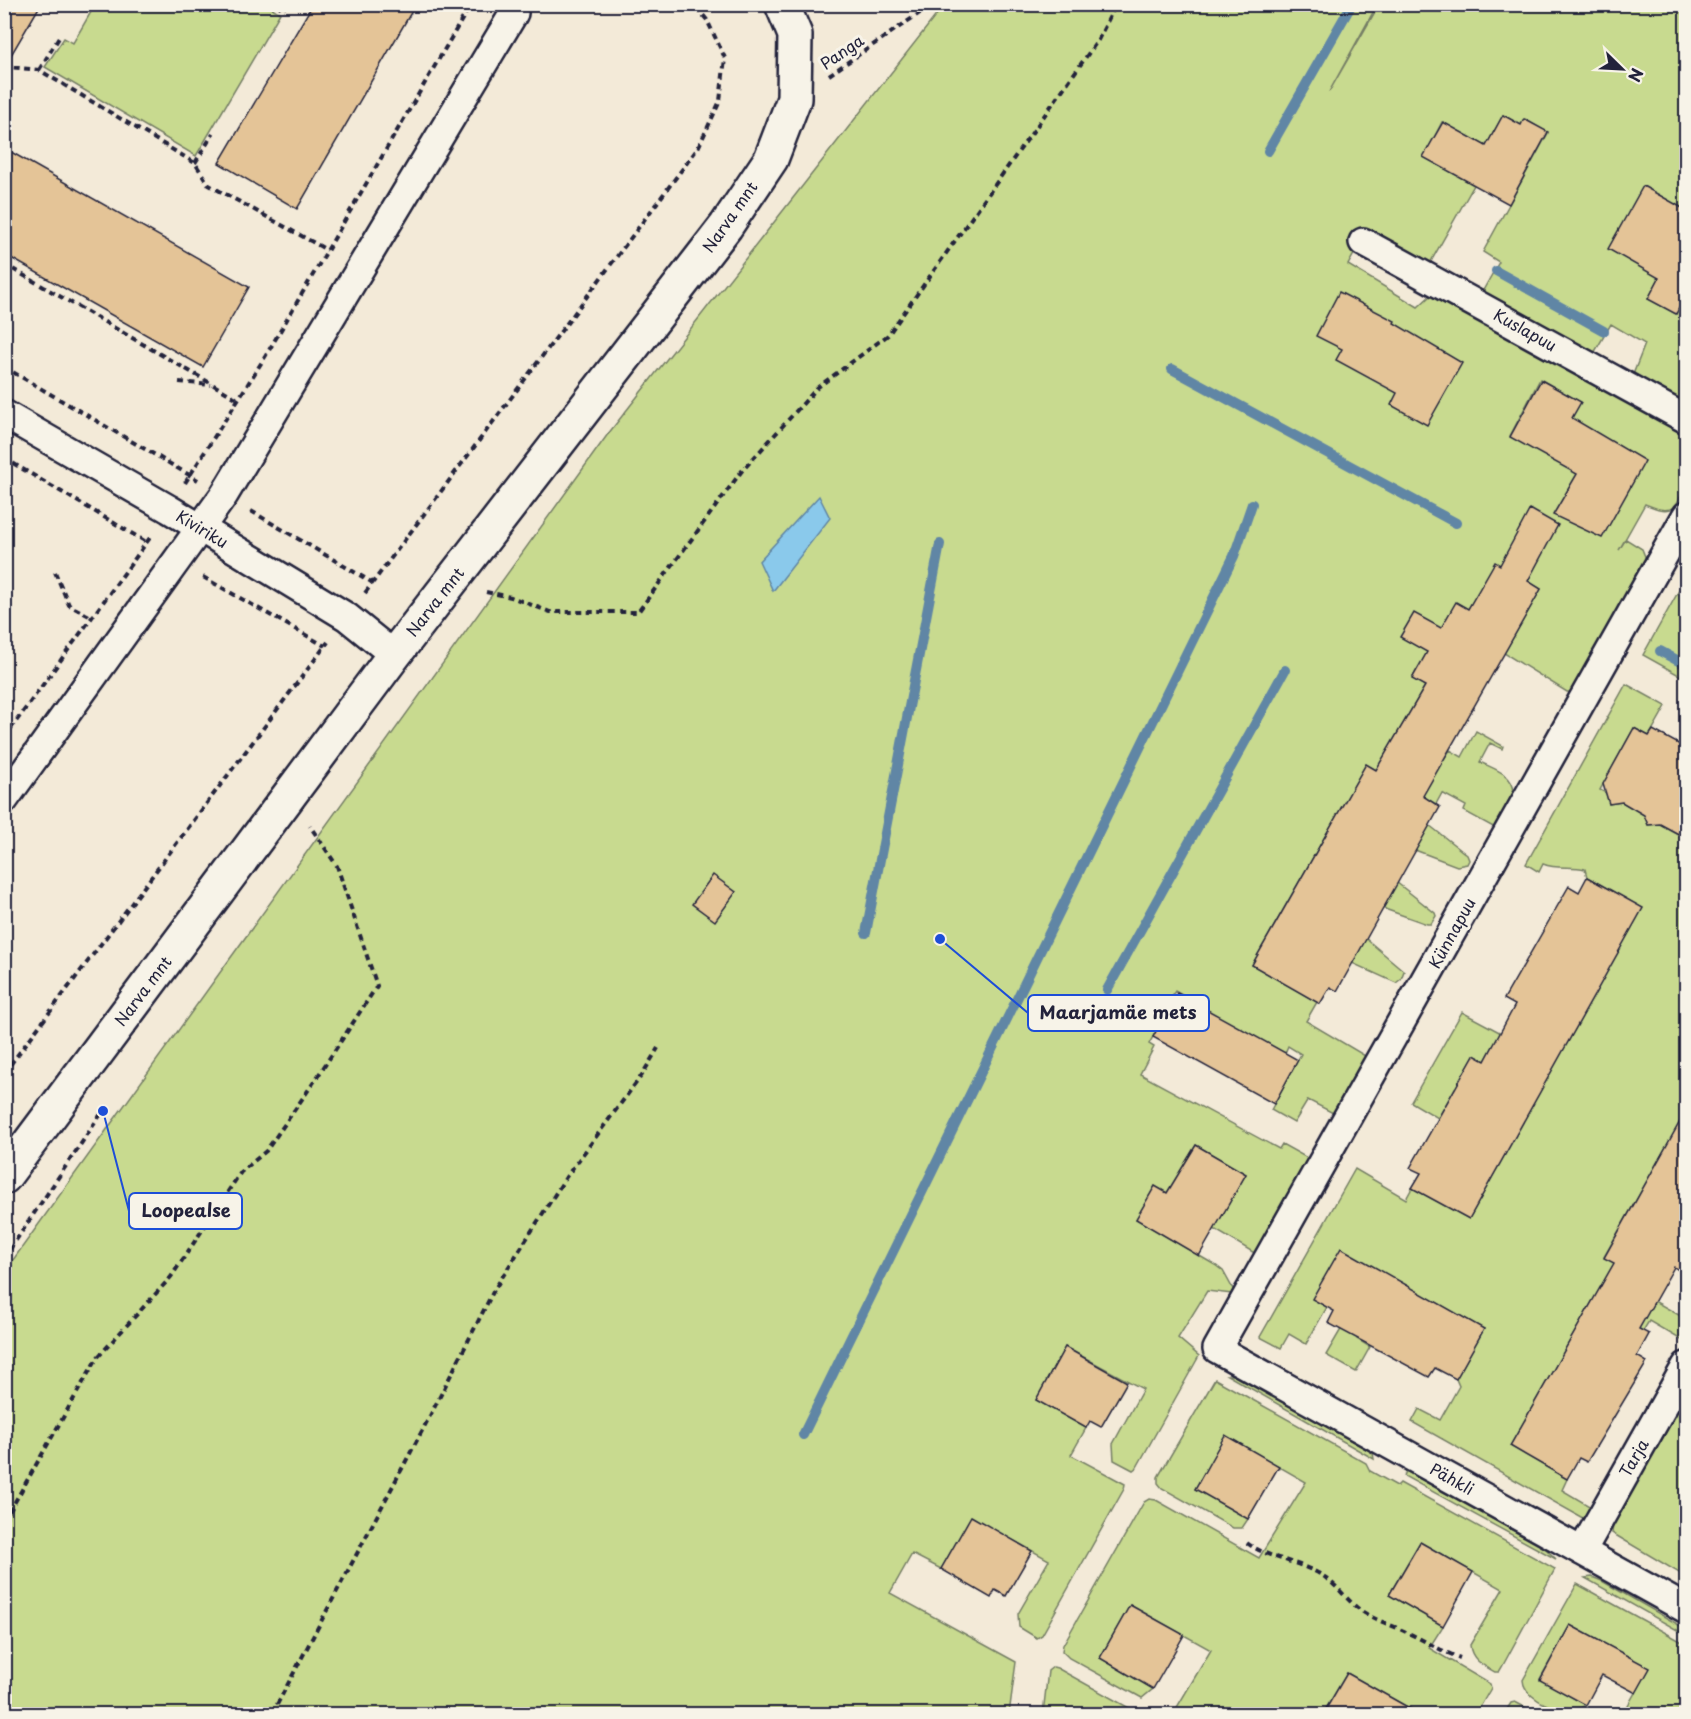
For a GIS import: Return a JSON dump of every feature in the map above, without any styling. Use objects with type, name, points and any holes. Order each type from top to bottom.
[{"type":"main road","name":"Narva mnt","points":[[4,1177],[394,655],[726,226],[771,159],[794,99],[795,35],[782,4]]},
{"type":"street","points":[[4,800],[224,495],[514,13]]},
{"type":"street","name":"Kuslapuu","points":[[1363,242],[1686,419]]},
{"type":"street","name":"Kiviriku","points":[[4,414],[347,617],[394,655]]},
{"type":"street","name":"Künnapuu","points":[[1217,1349],[1686,516]]},
{"type":"street","name":"Pähkli","points":[[1217,1349],[1686,1609]]},
{"type":"street","name":"Tarja","points":[[1582,1551],[1686,1366]]},
{"type":"path","points":[[276,4],[285,10]]},
{"type":"path","points":[[4,367],[190,475],[327,250],[471,4]]},
{"type":"path","points":[[694,4],[707,20],[725,58],[720,101],[698,148]]},
{"type":"path","name":"Panga","points":[[794,99],[933,4]]},
{"type":"path","points":[[449,584],[511,597],[550,612],[638,612],[741,472],[818,387],[888,335],[1098,40],[1116,4]]},
{"type":"path","points":[[39,70],[60,36]]},
{"type":"path","points":[[4,64],[9,67],[39,70],[195,163],[209,185],[327,250]]},
{"type":"path","points":[[195,163],[213,134]]},
{"type":"path","points":[[4,264],[238,399]]},
{"type":"path","points":[[178,382],[214,385]]},
{"type":"path","points":[[4,458],[147,543],[4,738]]},
{"type":"path","points":[[243,506],[373,583]]},
{"type":"path","points":[[55,572],[69,605],[93,618]]},
{"type":"path","points":[[199,575],[325,646]]},
{"type":"path","points":[[4,1521],[97,1358],[171,1277],[241,1172],[266,1151],[377,986],[337,866],[289,796]]},
{"type":"path","points":[[272,1714],[494,1290],[566,1177],[642,1075],[658,1048]]},
{"type":"path","points":[[4,1258],[103,1111]]},
{"type":"path","points":[[1247,1543],[1258,1551],[1291,1560],[1326,1578],[1348,1600],[1368,1615],[1407,1632],[1436,1649],[1460,1658]]},
{"type":"green space","points":[[266,4],[280,13],[196,156],[45,67],[64,38],[73,43],[95,5],[110,7],[111,5]]},
{"type":"green space","points":[[924,5],[1377,5],[1329,92],[1379,5],[1686,5],[1686,228],[1648,299],[1676,314],[1686,294],[1686,409],[1634,379],[1634,372],[1645,344],[1611,324],[1593,355],[1481,294],[1499,262],[1483,252],[1548,133],[1525,119],[1521,125],[1503,115],[1486,146],[1442,122],[1424,157],[1474,185],[1429,265],[1365,234],[1348,265],[1418,307],[1430,296],[1440,295],[1686,434],[1686,487],[1674,508],[1663,510],[1645,504],[1619,550],[1626,539],[1642,549],[1646,559],[1573,692],[1567,692],[1504,653],[1541,589],[1496,563],[1468,609],[1456,603],[1412,678],[1425,686],[1398,733],[1444,759],[1450,750],[1462,757],[1476,731],[1503,746],[1502,749],[1490,743],[1480,762],[1506,776],[1514,792],[1495,828],[1464,811],[1466,806],[1442,793],[1436,804],[1366,764],[1252,965],[1317,1002],[1306,1021],[1367,1057],[1335,1114],[1308,1100],[1294,1123],[1271,1110],[1301,1054],[1288,1046],[1285,1053],[1195,1026],[1205,1008],[1175,991],[1167,1004],[1170,1006],[1149,1044],[1154,1047],[1140,1074],[1279,1149],[1282,1144],[1309,1159],[1256,1254],[1214,1229],[1246,1174],[1196,1145],[1167,1193],[1155,1186],[1136,1219],[1215,1265],[1223,1271],[1234,1291],[1232,1294],[1207,1291],[1178,1338],[1199,1356],[1137,1467],[1133,1470],[1114,1460],[1113,1444],[1143,1389],[1065,1347],[1036,1400],[1086,1428],[1071,1455],[1125,1484],[1042,1635],[1037,1638],[1019,1627],[1018,1614],[1049,1560],[971,1517],[941,1569],[912,1554],[890,1593],[1016,1662],[1009,1714],[5,1714],[5,1271],[608,434],[938,13]],"holes":[[[1540,379],[1580,402],[1566,428],[1539,452],[1510,436]]]},
{"type":"green space","points":[[1686,578],[1686,679],[1643,655]]},
{"type":"green space","points":[[1626,684],[1666,706],[1649,736],[1634,728],[1600,790],[1606,793],[1609,804],[1622,802],[1644,815],[1648,825],[1660,824],[1685,838],[1686,841],[1686,1111],[1684,1116],[1686,1117],[1686,1161],[1665,1149],[1604,1257],[1654,1285],[1647,1297],[1686,1319],[1686,1335],[1683,1341],[1649,1321],[1643,1331],[1592,1302],[1510,1446],[1567,1479],[1562,1490],[1596,1510],[1588,1521],[1412,1422],[1419,1409],[1440,1420],[1459,1386],[1456,1379],[1484,1329],[1341,1249],[1313,1299],[1327,1307],[1306,1344],[1289,1334],[1281,1348],[1260,1337],[1355,1169],[1406,1199],[1412,1188],[1469,1219],[1548,1076],[1493,1046],[1485,1061],[1474,1055],[1464,1074],[1466,1094],[1455,1088],[1438,1118],[1411,1102],[1462,1012],[1503,1034],[1563,1050],[1642,908],[1587,877],[1585,869],[1543,864],[1539,872],[1526,864]]},
{"type":"green space","points":[[1429,825],[1467,855],[1469,860],[1467,864],[1457,866],[1415,850]]},
{"type":"green space","points":[[1396,882],[1435,913],[1436,916],[1431,924],[1382,908]]},
{"type":"green space","points":[[1365,938],[1404,971],[1401,979],[1396,983],[1352,963]]},
{"type":"green space","points":[[1347,1319],[1363,1328],[1357,1339],[1370,1347],[1356,1372],[1326,1355]]},
{"type":"green space","points":[[1227,1375],[1235,1375],[1244,1379],[1373,1453],[1374,1459]]},
{"type":"green space","points":[[1215,1379],[1366,1463],[1370,1471],[1397,1486],[1400,1483],[1555,1569],[1499,1672],[1479,1662],[1473,1655],[1470,1645],[1503,1589],[1420,1542],[1389,1595],[1443,1626],[1429,1648],[1490,1684],[1491,1688],[1476,1714],[1420,1714],[1347,1673],[1323,1714],[1173,1714],[1211,1650],[1130,1605],[1100,1658],[1153,1689],[1142,1698],[1069,1658],[1062,1651],[1063,1645],[1144,1502],[1149,1499],[1156,1500],[1259,1558],[1306,1482],[1226,1436],[1195,1489],[1248,1519],[1242,1528],[1233,1528],[1162,1488],[1158,1483],[1158,1477]]},
{"type":"green space","points":[[1686,1396],[1686,1577],[1612,1533],[1613,1525]]},
{"type":"green space","points":[[1406,1471],[1546,1549],[1556,1559],[1404,1476]]},
{"type":"green space","points":[[1592,1577],[1686,1629],[1686,1635],[1585,1578]]},
{"type":"green space","points":[[1577,1584],[1686,1644],[1686,1714],[1623,1714],[1649,1668],[1570,1625],[1540,1679],[1586,1705],[1570,1714],[1534,1698],[1525,1687],[1523,1680]]},
{"type":"green space","points":[[1053,1667],[1140,1714],[1043,1714],[1048,1671]]},
{"type":"green space","points":[[1515,1702],[1538,1714],[1504,1714],[1511,1703]]},
{"type":"water","points":[[819,496],[830,518],[773,591],[759,561]]},
{"type":"building","points":[[4,4],[41,4],[4,67]]},
{"type":"building","points":[[313,4],[416,4],[297,209],[219,163]]},
{"type":"building","points":[[1503,115],[1521,125],[1524,119],[1548,132],[1509,204],[1423,157],[1443,122],[1486,146]]},
{"type":"building","points":[[4,148],[249,287],[203,367],[4,254]]},
{"type":"building","points":[[1643,186],[1686,210],[1686,294],[1676,314],[1648,299],[1659,278],[1608,249]]},
{"type":"building","points":[[1339,292],[1395,321],[1394,323],[1462,363],[1427,425],[1391,405],[1397,393],[1336,360],[1342,349],[1316,336]]},
{"type":"building","points":[[1541,380],[1581,402],[1572,418],[1645,461],[1602,538],[1553,515],[1577,474],[1510,437]]},
{"type":"building","points":[[1530,509],[1558,525],[1528,581],[1541,589],[1423,796],[1440,807],[1337,991],[1330,987],[1320,1004],[1252,965],[1366,764],[1376,770],[1425,686],[1412,679],[1427,652],[1400,637],[1414,613],[1441,628],[1456,602],[1468,609],[1495,562],[1500,565]]},
{"type":"building","points":[[1634,728],[1649,736],[1653,730],[1686,748],[1686,838],[1660,824],[1648,825],[1644,815],[1622,802],[1609,804],[1603,784]]},
{"type":"building","points":[[713,875],[736,892],[715,921],[692,904]]},
{"type":"building","points":[[1587,877],[1643,908],[1469,1219],[1412,1188],[1421,1173],[1410,1168],[1474,1055],[1485,1061],[1515,1005],[1504,999],[1569,886],[1579,892]]},
{"type":"building","points":[[1177,993],[1298,1060],[1274,1104],[1153,1037]]},
{"type":"building","points":[[1686,1111],[1686,1275],[1674,1267],[1639,1329],[1649,1334],[1637,1356],[1647,1362],[1587,1462],[1579,1458],[1567,1479],[1510,1446],[1614,1263],[1604,1258]]},
{"type":"building","points":[[1196,1145],[1246,1174],[1199,1256],[1136,1219],[1155,1186],[1167,1193]]},
{"type":"building","points":[[1341,1248],[1484,1329],[1456,1379],[1435,1368],[1429,1377],[1328,1323],[1334,1311],[1312,1299]]},
{"type":"building","points":[[1065,1347],[1127,1382],[1101,1427],[1090,1421],[1086,1428],[1036,1400]]},
{"type":"building","points":[[1225,1435],[1279,1466],[1248,1519],[1195,1489]]},
{"type":"building","points":[[971,1516],[1032,1551],[1006,1596],[995,1590],[991,1598],[941,1569]]},
{"type":"building","points":[[1420,1542],[1473,1572],[1443,1626],[1389,1595]]},
{"type":"building","points":[[1130,1605],[1184,1635],[1153,1689],[1100,1658]]},
{"type":"building","points":[[1570,1625],[1650,1668],[1636,1693],[1602,1675],[1586,1705],[1540,1680]]},
{"type":"building","points":[[1347,1673],[1420,1714],[1323,1714]]},
{"type":"waterway","points":[[1268,151],[1352,4]]},
{"type":"waterway","points":[[1496,271],[1604,331]]},
{"type":"waterway","points":[[1172,369],[1456,523]]},
{"type":"waterway","points":[[803,1435],[1234,556],[1252,504]]},
{"type":"waterway","points":[[866,933],[940,544]]},
{"type":"waterway","points":[[1660,651],[1686,665]]},
{"type":"waterway","points":[[1107,990],[1285,670]]},
{"type":"place","name":"Maarjamäe mets","points":[[940,939]]},
{"type":"place","name":"Loopealse","points":[[103,1111]]}]
